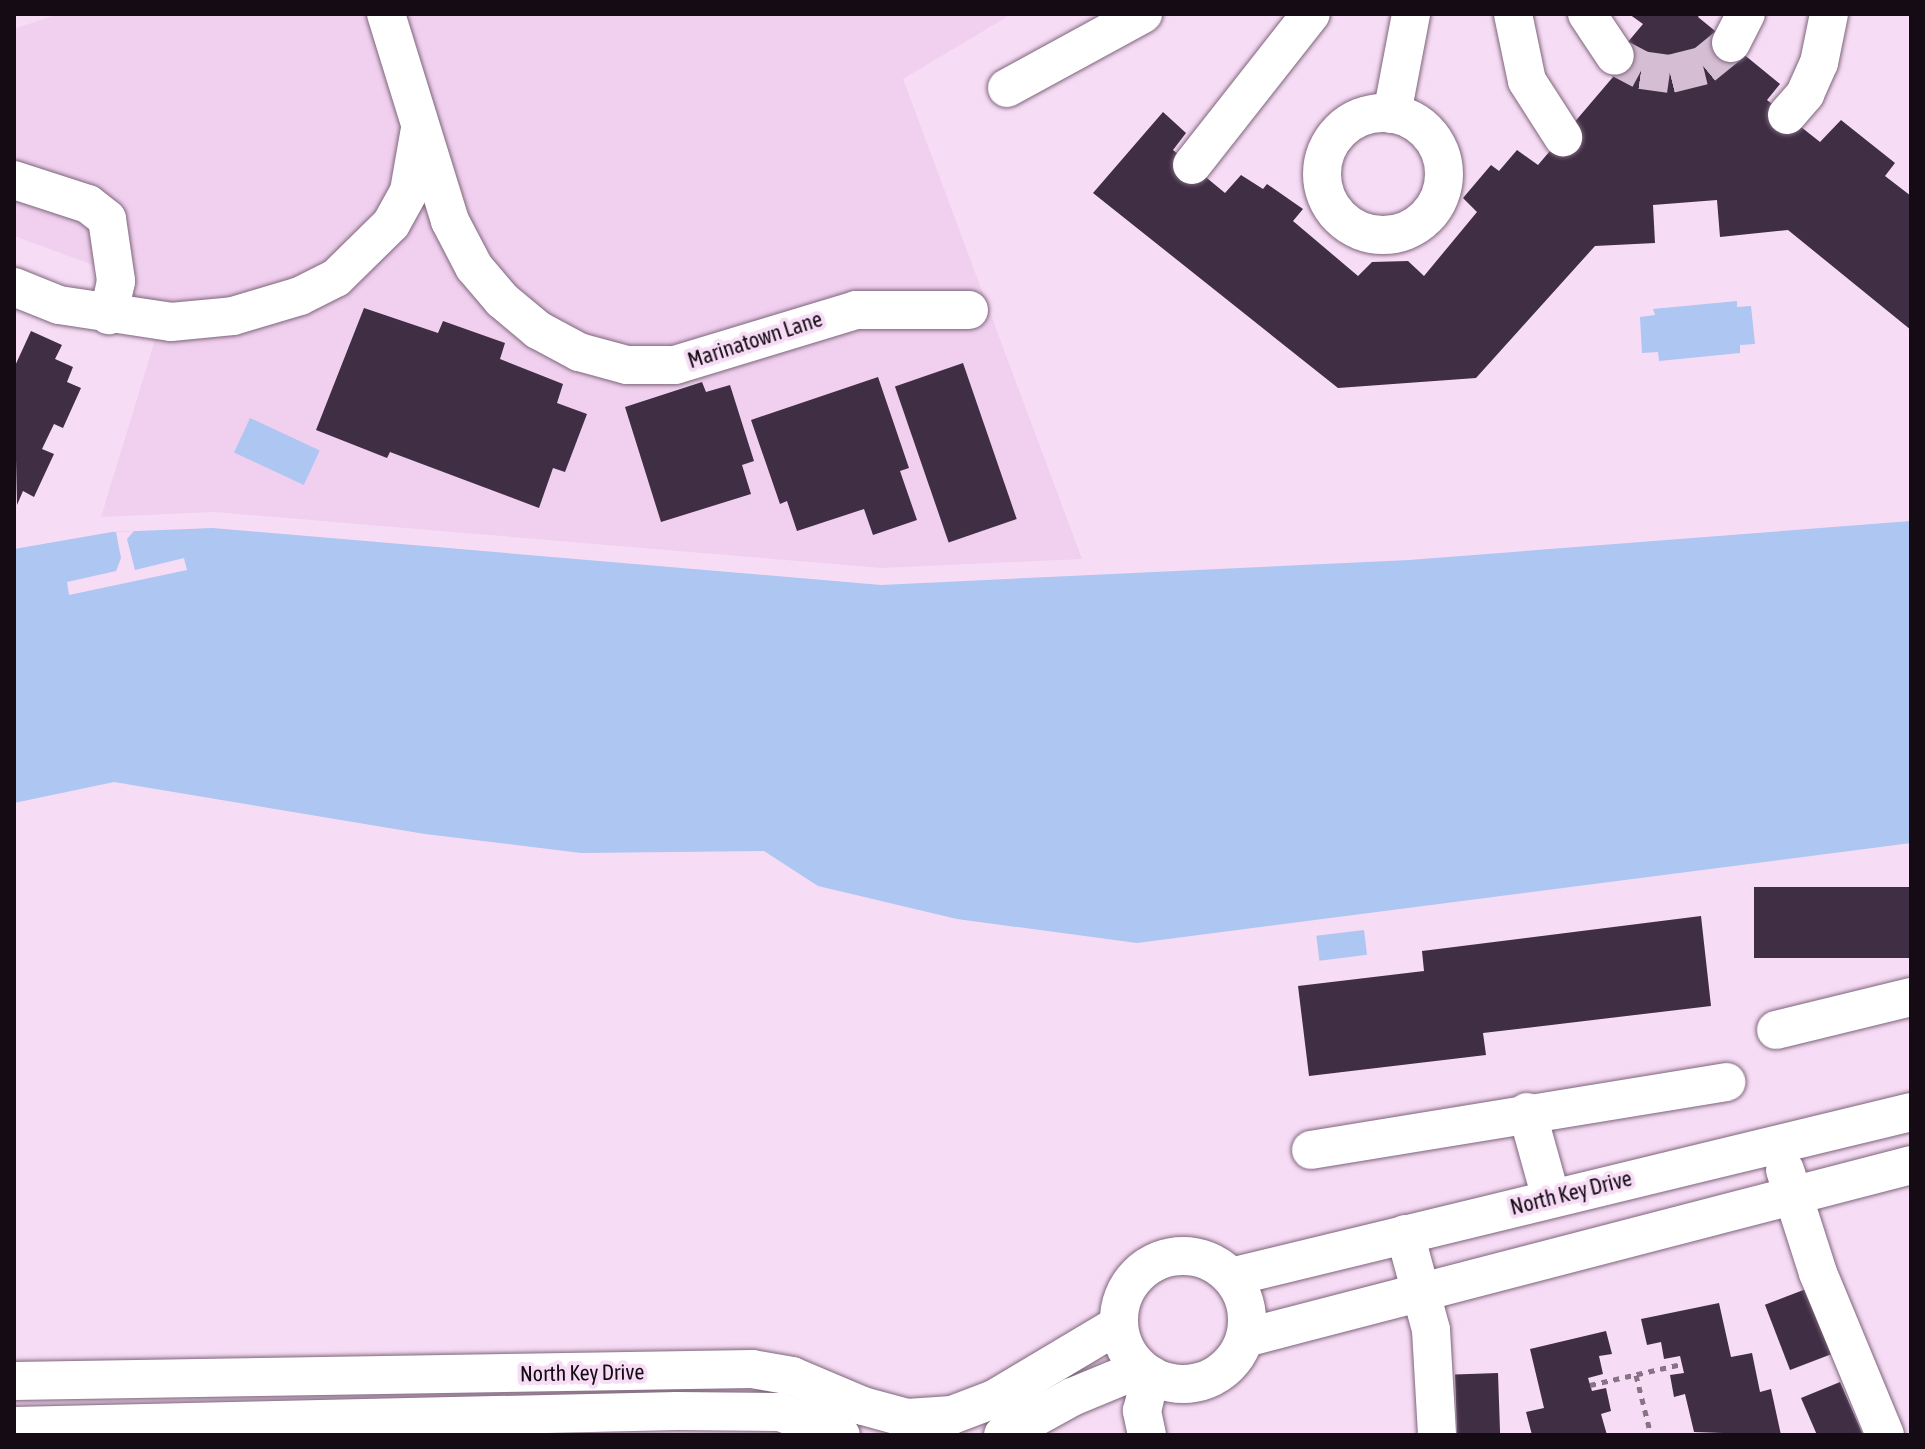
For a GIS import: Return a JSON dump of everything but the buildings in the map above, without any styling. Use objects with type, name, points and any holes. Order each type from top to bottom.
[{"type":"street","name":"Marinatown Lane","points":[[386,14],[454,228],[474,267],[502,300],[538,330],[579,352],[627,365],[675,365],[856,310],[969,310]]},
{"type":"street","points":[[1007,88],[1143,14]]},
{"type":"street","points":[[1192,165],[1311,14]]},
{"type":"street","points":[[1392,114],[1411,14]]},
{"type":"street","points":[[1513,14],[1527,81],[1563,137]]},
{"type":"street","points":[[1587,14],[1615,56]]},
{"type":"street","points":[[1787,115],[1805,94],[1819,63],[1829,14]]},
{"type":"street","points":[[14,287],[59,305],[109,315],[182,322],[264,308],[336,278],[391,224],[409,191],[420,119]]},
{"type":"street","points":[[14,180],[88,204],[107,219],[116,281],[109,315]]},
{"type":"street","points":[[391,224],[428,217],[454,228]]},
{"type":"street","points":[[1776,1030],[1911,997]]},
{"type":"street","points":[[1311,1150],[1527,1112],[1726,1082]]},
{"type":"street","points":[[1527,1112],[1551,1198]]},
{"type":"street","name":"North Key Drive","points":[[1231,1277],[1911,1112]]},
{"type":"street","points":[[1777,1145],[1818,1273],[1885,1435]]},
{"type":"street","points":[[1245,1338],[1792,1192],[1911,1165]]},
{"type":"street","points":[[1405,1234],[1422,1289],[1434,1346],[1437,1435]]},
{"type":"street","points":[[1196,1257],[1231,1277],[1248,1315],[1245,1338],[1237,1356],[1206,1380],[1167,1383],[1146,1372],[1123,1347],[1118,1325],[1126,1288],[1154,1262],[1196,1257]]},
{"type":"street","name":"North Key Drive","points":[[14,1426],[292,1428],[514,1407],[674,1371],[752,1369],[792,1376],[863,1406],[907,1418],[952,1415],[1033,1378],[1118,1325]]},
{"type":"street","points":[[674,1371],[678,1423]]},
{"type":"street","points":[[1003,1435],[1072,1397],[1146,1372]]},
{"type":"street","points":[[1146,1372],[1142,1411],[1147,1435]]},
{"type":"street","points":[[285,1380],[292,1428]]},
{"type":"street","name":"North Key Drive","points":[[14,1381],[285,1380],[678,1423],[780,1412],[841,1435]]},
{"type":"path","points":[[1590,1385],[1682,1364]]},
{"type":"path","points":[[1636,1375],[1651,1435]]},
{"type":"shaded area","points":[[59,14],[1012,14],[903,79],[1082,559],[881,568],[214,512],[101,517],[154,343],[115,273],[14,236],[14,29]]},
{"type":"water","points":[[1737,301],[1737,307],[1751,306],[1755,344],[1740,345],[1740,353],[1659,361],[1658,352],[1642,353],[1640,317],[1655,315],[1653,309]]},
{"type":"water","points":[[250,418],[320,451],[304,485],[234,452]]},
{"type":"water","points":[[1911,521],[1911,843],[1137,943],[957,919],[818,886],[764,851],[581,853],[425,834],[114,782],[14,803],[14,549],[112,532],[213,528],[881,585],[1409,560]]},
{"type":"water","points":[[1364,930],[1367,955],[1319,961],[1316,936]]},
{"type":"pier","points":[[134,531],[127,539],[135,570],[184,558],[187,570],[69,595],[67,582],[116,571],[121,558],[116,532]]},
{"type":"tunnel","points":[[1615,56],[1641,70],[1670,74],[1703,66],[1731,43]]}]
